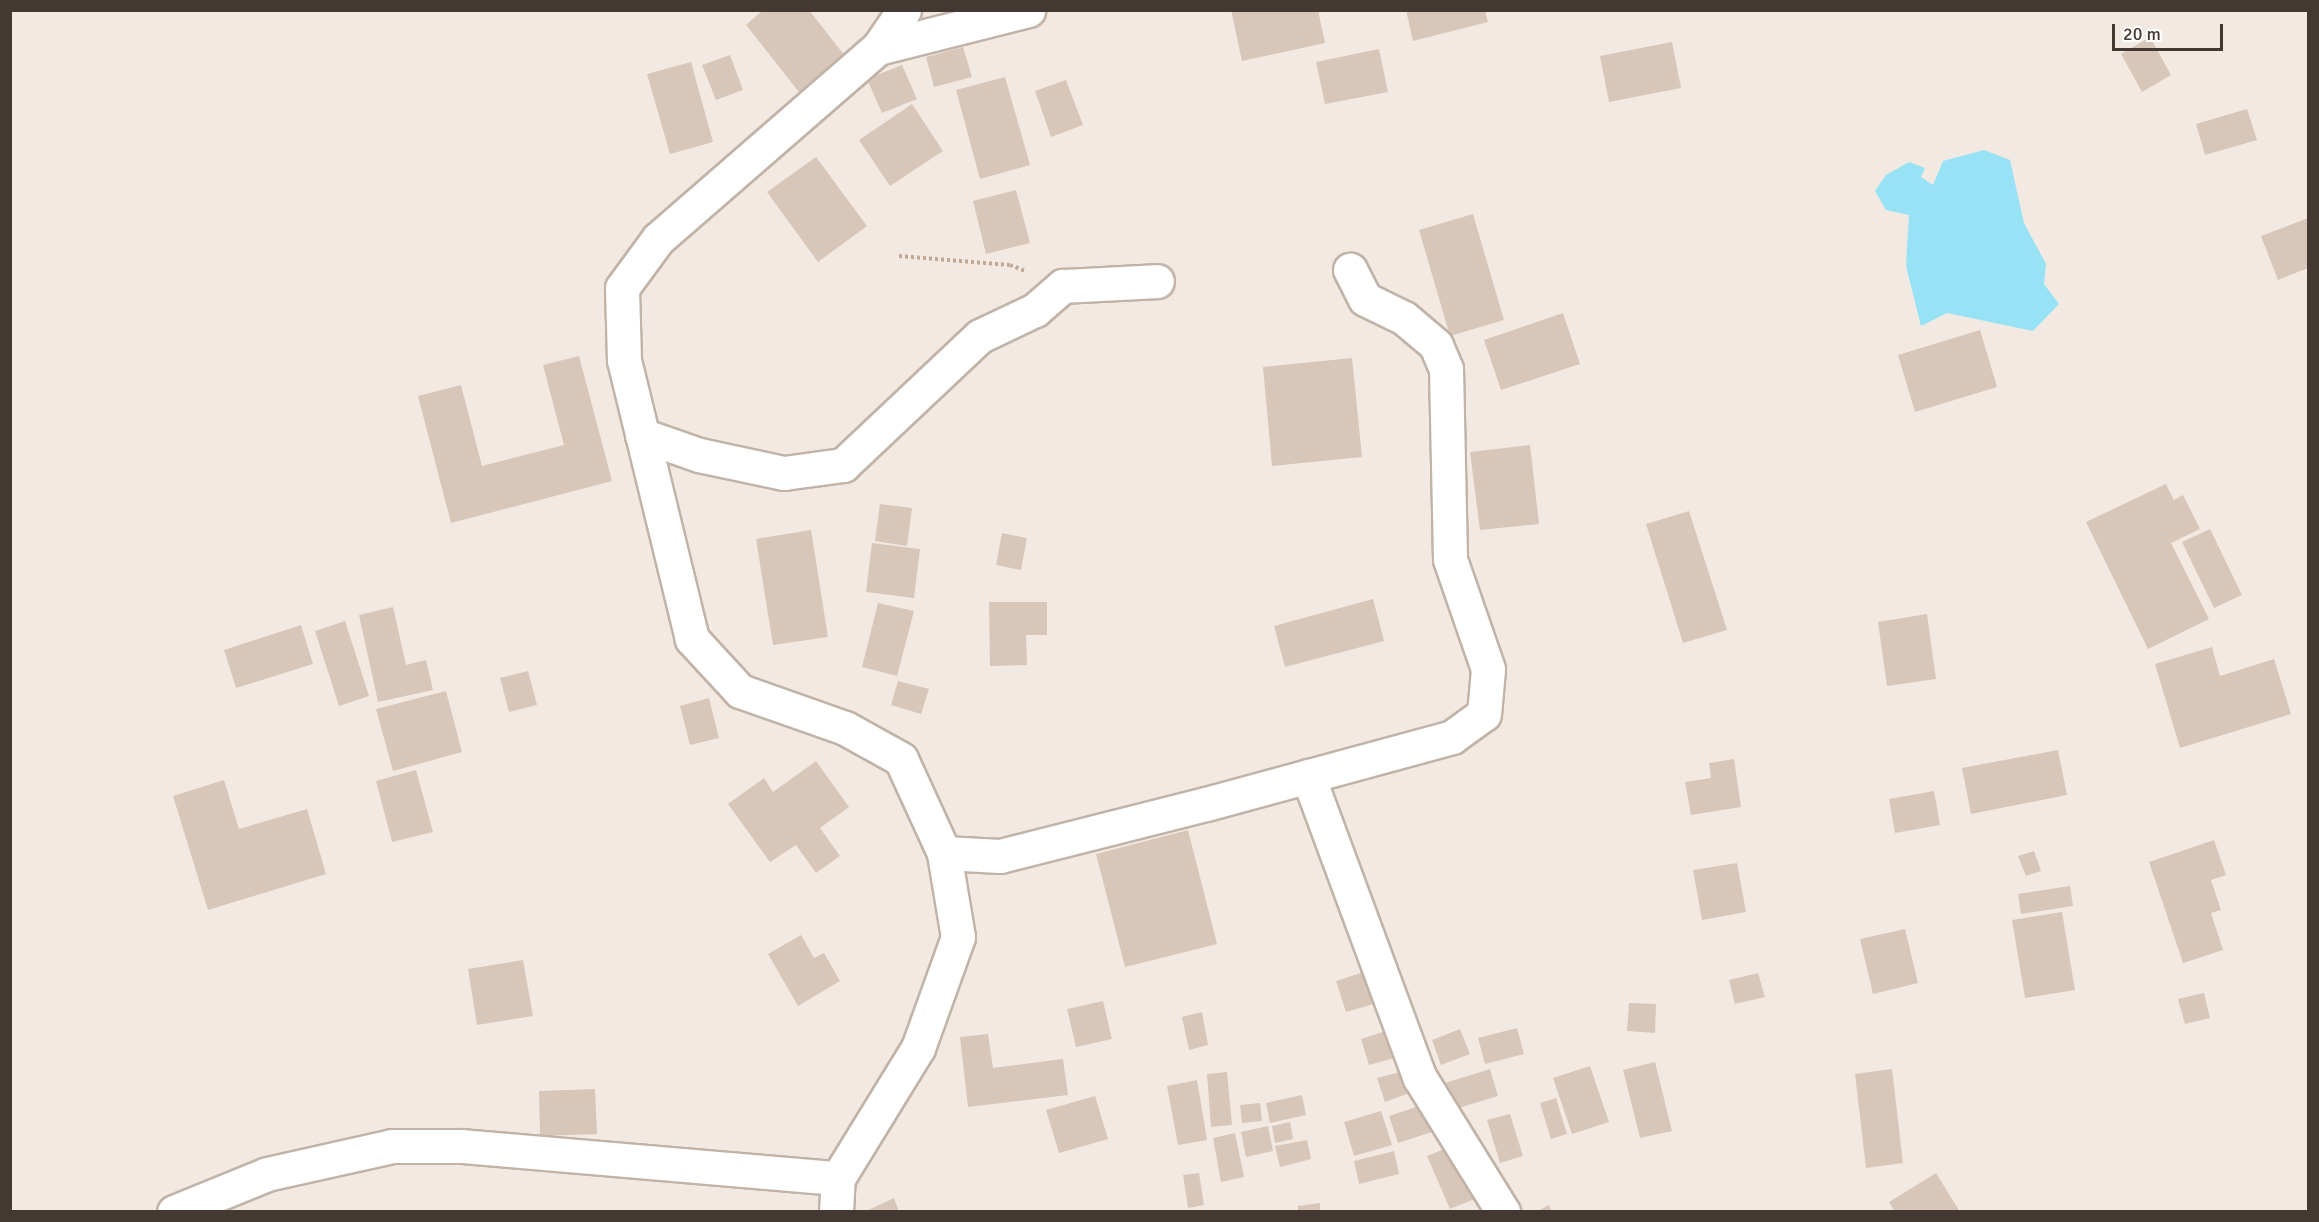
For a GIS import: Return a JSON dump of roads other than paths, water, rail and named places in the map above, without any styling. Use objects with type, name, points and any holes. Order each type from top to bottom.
[{"type":"street","points":[[836,1212],[838,1178],[918,1048],[957,937],[944,853],[901,759],[845,728],[740,691],[692,639],[624,360],[622,288],[658,239],[878,48],[904,10]]},
{"type":"street","points":[[878,48],[1028,10]]},
{"type":"street","points":[[944,853],[1000,856],[1452,737],[1484,714],[1488,669],[1450,559],[1446,369],[1436,345],[1404,318],[1365,299],[1350,270]]},
{"type":"street","points":[[642,435],[699,455],[784,473],[843,465],[980,336],[1035,310],[1063,286],[1157,281]]},
{"type":"street","points":[[1308,776],[1420,1078],[1503,1212]]},
{"type":"street","points":[[174,1212],[267,1174],[392,1146],[462,1146],[838,1178]]},
{"type":"water","points":[[1984,150],[2010,160],[2024,223],[2046,264],[2044,284],[2059,304],[2033,331],[1947,313],[1921,326],[1906,266],[1909,215],[1886,210],[1875,191],[1886,175],[1909,162],[1925,168],[1921,177],[1933,185],[1943,161]]}]
